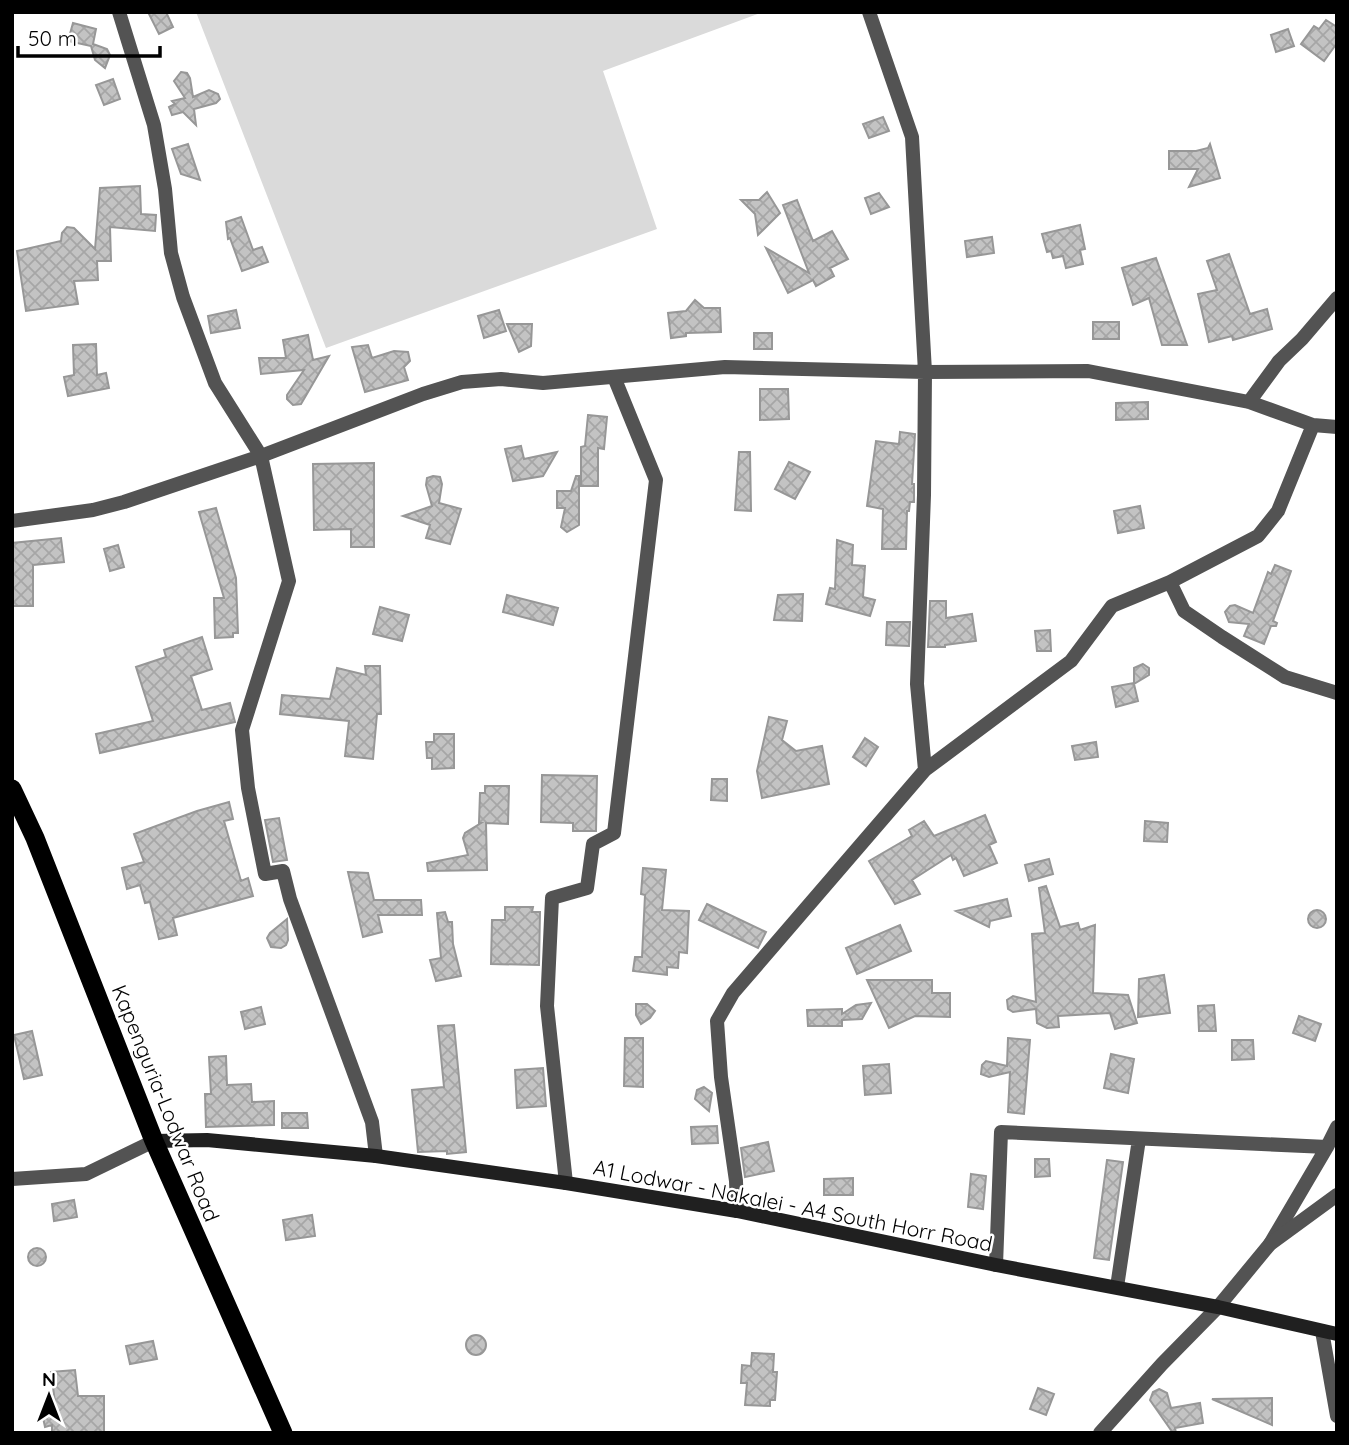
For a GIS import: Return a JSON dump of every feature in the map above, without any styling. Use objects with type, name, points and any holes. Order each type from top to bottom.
[{"type":"highway","name":"Kapenguria-Lodwar Road","points":[[12,789],[39,850],[154,1141],[283,1433]]},
{"type":"main road","name":"A1 Lodwar - Nakalei - A4 South Horr Road","points":[[154,1141],[207,1140],[376,1156],[566,1183],[737,1211],[996,1265],[1218,1307],[1337,1334]]},
{"type":"street","points":[[119,12],[154,125],[165,189],[171,253],[183,297],[215,383],[261,456],[289,581],[243,730],[248,788],[265,874],[283,871],[290,899],[372,1122],[376,1156]]},
{"type":"street","points":[[869,12],[912,137],[925,372],[924,495],[917,684],[925,771]]},
{"type":"street","points":[[1249,402],[1279,360],[1337,298]]},
{"type":"street","points":[[12,521],[93,510],[124,502],[261,456],[423,394],[463,382],[501,379],[542,383],[725,367],[925,372],[1088,371],[1249,402],[1313,425],[1337,427]]},
{"type":"street","points":[[566,1183],[547,1006],[552,898],[587,888],[593,845],[614,833],[656,480],[614,377]]},
{"type":"street","points":[[737,1211],[736,1181],[721,1077],[717,1021],[733,993],[925,771],[1071,661],[1112,606],[1170,582],[1258,536],[1278,511],[1313,425]]},
{"type":"street","points":[[1170,582],[1184,611],[1222,637],[1285,677],[1337,693]]},
{"type":"street","points":[[1100,1433],[1218,1307],[1270,1244],[1337,1127]]},
{"type":"street","points":[[996,1265],[1001,1132],[1327,1147]]},
{"type":"street","points":[[1117,1287],[1139,1139]]},
{"type":"street","points":[[12,1179],[86,1174],[154,1141]]},
{"type":"street","points":[[1270,1244],[1337,1195]]},
{"type":"street","points":[[1322,1331],[1337,1416]]},
{"type":"shaded area","points":[[196,12],[763,12],[603,71],[657,229],[326,348]]},
{"type":"building","points":[[148,12],[166,12],[173,27],[159,34]]},
{"type":"building","points":[[1326,20],[1337,27],[1337,43],[1324,61],[1301,44],[1314,26],[1319,29]]},
{"type":"building","points":[[73,23],[96,29],[93,44],[107,49],[110,55],[105,68],[95,60],[91,46],[68,41]]},
{"type":"building","points":[[1288,29],[1294,46],[1276,52],[1271,35]]},
{"type":"building","points":[[181,72],[187,73],[190,78],[193,97],[209,90],[218,94],[220,99],[216,103],[194,109],[196,125],[183,112],[172,115],[169,107],[175,104],[172,101],[185,98],[174,81]]},
{"type":"building","points":[[113,79],[120,99],[104,105],[96,85]]},
{"type":"building","points":[[883,117],[889,131],[869,138],[863,124]]},
{"type":"building","points":[[188,144],[200,180],[181,174],[172,149]]},
{"type":"building","points":[[1210,144],[1220,178],[1189,187],[1198,169],[1169,169],[1169,151],[1196,151],[1208,148]]},
{"type":"building","points":[[140,186],[141,214],[156,215],[155,231],[110,227],[111,261],[97,261],[98,280],[74,281],[78,304],[26,311],[17,251],[61,241],[62,233],[67,227],[74,228],[95,249],[100,188]]},
{"type":"building","points":[[767,192],[780,213],[758,235],[755,214],[741,200],[759,200]]},
{"type":"building","points":[[879,193],[889,207],[871,214],[865,198]]},
{"type":"building","points":[[797,200],[813,241],[832,231],[848,259],[830,268],[834,276],[816,286],[813,280],[788,293],[766,248],[809,273],[783,205]]},
{"type":"building","points":[[241,217],[253,250],[262,247],[268,262],[242,271],[230,238],[228,239],[226,222]]},
{"type":"building","points":[[1080,225],[1085,249],[1080,250],[1083,264],[1066,268],[1063,256],[1053,258],[1051,251],[1047,252],[1042,234]]},
{"type":"building","points":[[992,237],[994,253],[967,257],[965,241]]},
{"type":"building","points":[[1229,254],[1250,314],[1267,309],[1272,329],[1233,340],[1232,336],[1209,342],[1198,294],[1217,290],[1207,261]]},
{"type":"building","points":[[1156,258],[1187,345],[1162,345],[1149,298],[1133,305],[1122,268]]},
{"type":"building","points":[[695,300],[704,308],[720,308],[721,332],[686,333],[686,336],[671,338],[668,313],[686,311]]},
{"type":"building","points":[[236,310],[240,328],[211,333],[208,316]]},
{"type":"building","points":[[499,310],[506,331],[484,338],[478,316]]},
{"type":"building","points":[[1093,322],[1119,322],[1119,339],[1093,339]]},
{"type":"building","points":[[507,324],[532,324],[531,346],[519,352]]},
{"type":"building","points":[[754,333],[772,333],[772,349],[754,349]]},
{"type":"building","points":[[308,335],[313,360],[329,356],[301,404],[293,405],[287,395],[304,370],[261,374],[259,358],[286,358],[283,340]]},
{"type":"building","points":[[96,344],[97,375],[106,373],[109,388],[68,396],[64,377],[74,375],[73,345]]},
{"type":"building","points":[[368,345],[372,358],[394,351],[408,352],[410,361],[404,367],[408,380],[365,392],[352,347]]},
{"type":"building","points":[[760,389],[788,389],[789,419],[760,420]]},
{"type":"building","points":[[1148,402],[1148,419],[1116,420],[1116,403]]},
{"type":"building","points":[[588,415],[607,417],[604,449],[598,448],[598,486],[581,486],[581,447],[585,446]]},
{"type":"building","points":[[900,432],[915,434],[912,484],[914,502],[910,502],[907,511],[906,549],[882,549],[883,509],[867,506],[876,441],[899,444]]},
{"type":"building","points":[[521,446],[524,459],[557,452],[543,476],[513,481],[505,449]]},
{"type":"building","points":[[739,452],[750,452],[751,511],[735,510]]},
{"type":"building","points":[[789,462],[810,472],[795,499],[775,489]]},
{"type":"building","points":[[374,463],[374,547],[351,547],[351,529],[314,530],[313,464]]},
{"type":"building","points":[[576,476],[579,476],[579,525],[567,532],[561,527],[565,508],[557,508],[557,491],[571,491]]},
{"type":"building","points":[[440,477],[442,484],[439,503],[461,509],[450,544],[426,538],[430,525],[403,516],[432,506],[426,485],[427,478]]},
{"type":"building","points":[[1140,506],[1144,528],[1118,533],[1114,511]]},
{"type":"building","points":[[216,508],[236,578],[238,633],[233,633],[233,637],[215,638],[214,598],[224,598],[199,512]]},
{"type":"building","points":[[61,538],[64,562],[33,565],[33,606],[12,606],[12,543]]},
{"type":"building","points":[[837,540],[853,545],[852,565],[865,566],[863,597],[875,600],[870,616],[826,604],[830,588],[835,589]]},
{"type":"building","points":[[118,545],[124,567],[110,571],[104,549]]},
{"type":"building","points":[[1275,565],[1291,571],[1273,621],[1277,623],[1276,626],[1271,626],[1264,644],[1244,636],[1249,624],[1229,622],[1225,612],[1235,605],[1253,613],[1268,572],[1271,574]]},
{"type":"building","points":[[803,594],[802,621],[774,620],[778,595]]},
{"type":"building","points":[[507,595],[558,608],[553,625],[503,612]]},
{"type":"building","points":[[930,601],[946,601],[946,618],[972,614],[976,641],[945,647],[928,647]]},
{"type":"building","points":[[380,607],[409,615],[402,641],[373,634]]},
{"type":"building","points":[[887,622],[910,622],[909,646],[886,645]]},
{"type":"building","points":[[1050,630],[1051,651],[1037,651],[1035,631]]},
{"type":"building","points":[[202,637],[212,669],[191,676],[202,710],[230,703],[235,722],[100,753],[96,734],[153,721],[136,667],[166,657],[164,650]]},
{"type":"building","points":[[1143,664],[1149,668],[1149,675],[1134,684],[1138,701],[1116,707],[1112,687],[1134,683],[1134,668]]},
{"type":"building","points":[[365,666],[380,666],[381,714],[377,714],[373,759],[345,756],[349,721],[280,714],[282,695],[330,699],[337,668],[366,675]]},
{"type":"building","points":[[769,717],[787,721],[782,740],[796,751],[822,746],[829,784],[762,798],[757,771]]},
{"type":"building","points":[[434,734],[454,734],[454,768],[432,769],[432,758],[427,758],[426,742],[434,742]]},
{"type":"building","points":[[865,738],[878,747],[866,766],[853,757]]},
{"type":"building","points":[[1096,742],[1098,757],[1075,760],[1072,746]]},
{"type":"building","points":[[542,775],[597,776],[596,831],[573,831],[573,823],[541,822]]},
{"type":"building","points":[[712,779],[727,779],[727,801],[711,800]]},
{"type":"building","points":[[485,786],[509,786],[508,824],[486,823],[487,870],[428,871],[427,863],[468,855],[463,838],[465,833],[481,823],[480,793],[485,793]]},
{"type":"building","points":[[229,802],[233,819],[224,821],[241,881],[248,878],[253,896],[173,918],[177,935],[159,939],[150,902],[145,903],[140,885],[127,889],[122,868],[144,862],[134,834]]},
{"type":"building","points":[[985,815],[996,842],[989,845],[997,863],[964,876],[956,858],[953,860],[951,855],[912,880],[920,894],[895,904],[869,861],[912,836],[909,830],[924,821],[934,836]]},
{"type":"building","points":[[279,818],[287,860],[273,862],[265,820]]},
{"type":"building","points":[[1145,821],[1168,823],[1167,842],[1144,841]]},
{"type":"building","points":[[1049,859],[1053,874],[1029,881],[1025,865]]},
{"type":"building","points":[[643,868],[666,870],[662,910],[689,911],[687,953],[679,952],[678,968],[667,967],[667,975],[633,971],[635,957],[642,957],[645,895],[641,894]]},
{"type":"building","points":[[348,872],[368,873],[374,900],[421,900],[422,915],[378,915],[382,932],[363,937]]},
{"type":"building","points":[[1046,886],[1060,927],[1078,923],[1080,930],[1095,925],[1093,993],[1128,995],[1137,1023],[1115,1029],[1110,1013],[1058,1016],[1059,1027],[1047,1028],[1037,1023],[1036,1009],[1013,1012],[1008,1009],[1007,1000],[1013,996],[1036,1002],[1032,934],[1045,933],[1039,888]]},
{"type":"building","points":[[1007,899],[1011,916],[990,921],[989,927],[956,911]]},
{"type":"building","points":[[707,904],[766,932],[758,948],[699,920]]},
{"type":"building","points":[[505,907],[533,907],[532,912],[540,912],[539,965],[491,964],[492,920],[505,920]]},
{"type":"building","points":[[1313,910],[1321,910],[1326,919],[1324,926],[1313,928],[1308,923],[1308,915]]},
{"type":"building","points":[[445,912],[448,922],[452,922],[453,944],[461,976],[436,981],[430,960],[441,958],[437,913]]},
{"type":"building","points":[[287,919],[286,945],[281,948],[271,947],[267,938]]},
{"type":"building","points":[[900,925],[911,951],[857,974],[846,948]]},
{"type":"building","points":[[1164,975],[1170,1013],[1138,1017],[1139,979]]},
{"type":"building","points":[[867,980],[932,980],[932,993],[950,993],[950,1017],[915,1016],[889,1028]]},
{"type":"building","points":[[871,1003],[862,1019],[842,1020],[842,1026],[808,1026],[807,1010],[842,1009],[842,1014],[856,1005]]},
{"type":"building","points":[[636,1004],[647,1004],[655,1011],[641,1024],[636,1015]]},
{"type":"building","points":[[1214,1005],[1216,1031],[1199,1031],[1198,1006]]},
{"type":"building","points":[[261,1007],[265,1024],[245,1029],[241,1012]]},
{"type":"building","points":[[1299,1016],[1321,1024],[1315,1041],[1293,1033]]},
{"type":"building","points":[[454,1025],[466,1152],[418,1152],[412,1090],[444,1087],[438,1026]]},
{"type":"building","points":[[32,1031],[42,1075],[24,1079],[14,1035]]},
{"type":"building","points":[[625,1038],[643,1038],[643,1087],[624,1086]]},
{"type":"building","points":[[1008,1038],[1030,1040],[1024,1114],[1008,1112],[1010,1072],[989,1077],[981,1074],[982,1065],[986,1061],[1007,1066]]},
{"type":"building","points":[[1232,1040],[1253,1040],[1254,1059],[1232,1060]]},
{"type":"building","points":[[1111,1054],[1134,1059],[1128,1093],[1104,1088]]},
{"type":"building","points":[[226,1056],[227,1085],[251,1084],[252,1102],[274,1101],[274,1125],[206,1127],[205,1094],[211,1094],[209,1057]]},
{"type":"building","points":[[889,1064],[891,1093],[865,1095],[863,1066]]},
{"type":"building","points":[[543,1068],[546,1106],[517,1108],[515,1070]]},
{"type":"building","points":[[704,1087],[712,1093],[709,1111],[695,1099],[697,1090]]},
{"type":"building","points":[[282,1113],[307,1113],[308,1128],[282,1128]]},
{"type":"building","points":[[717,1126],[718,1143],[692,1144],[691,1127]]},
{"type":"building","points":[[768,1142],[774,1171],[745,1177],[741,1148]]},
{"type":"building","points":[[1035,1159],[1049,1159],[1050,1176],[1035,1177]]},
{"type":"building","points":[[1107,1160],[1123,1162],[1109,1260],[1094,1258]]},
{"type":"building","points":[[971,1174],[986,1176],[983,1209],[968,1207]]},
{"type":"building","points":[[853,1178],[853,1195],[824,1195],[824,1179]]},
{"type":"building","points":[[74,1200],[77,1217],[54,1221],[52,1204]]},
{"type":"building","points":[[312,1215],[315,1236],[286,1240],[283,1220]]},
{"type":"building","points":[[37,1248],[43,1251],[46,1257],[43,1263],[37,1266],[31,1263],[28,1257],[31,1251]]},
{"type":"building","points":[[476,1335],[483,1338],[486,1345],[483,1352],[476,1355],[469,1352],[466,1345],[469,1338]]},
{"type":"building","points":[[153,1341],[157,1359],[130,1364],[126,1346]]},
{"type":"building","points":[[752,1353],[774,1354],[773,1372],[777,1372],[775,1400],[770,1400],[770,1406],[745,1405],[747,1383],[741,1383],[742,1365],[751,1366]]},
{"type":"building","points":[[75,1370],[78,1396],[104,1396],[104,1433],[52,1433],[52,1425],[45,1427],[42,1413],[56,1410],[51,1372]]},
{"type":"building","points":[[1038,1388],[1054,1394],[1046,1415],[1030,1409]]},
{"type":"building","points":[[1159,1389],[1167,1393],[1171,1408],[1200,1403],[1203,1423],[1175,1428],[1176,1433],[1173,1433],[1150,1400],[1153,1392]]},
{"type":"building","points":[[1272,1398],[1272,1425],[1212,1399]]}]
